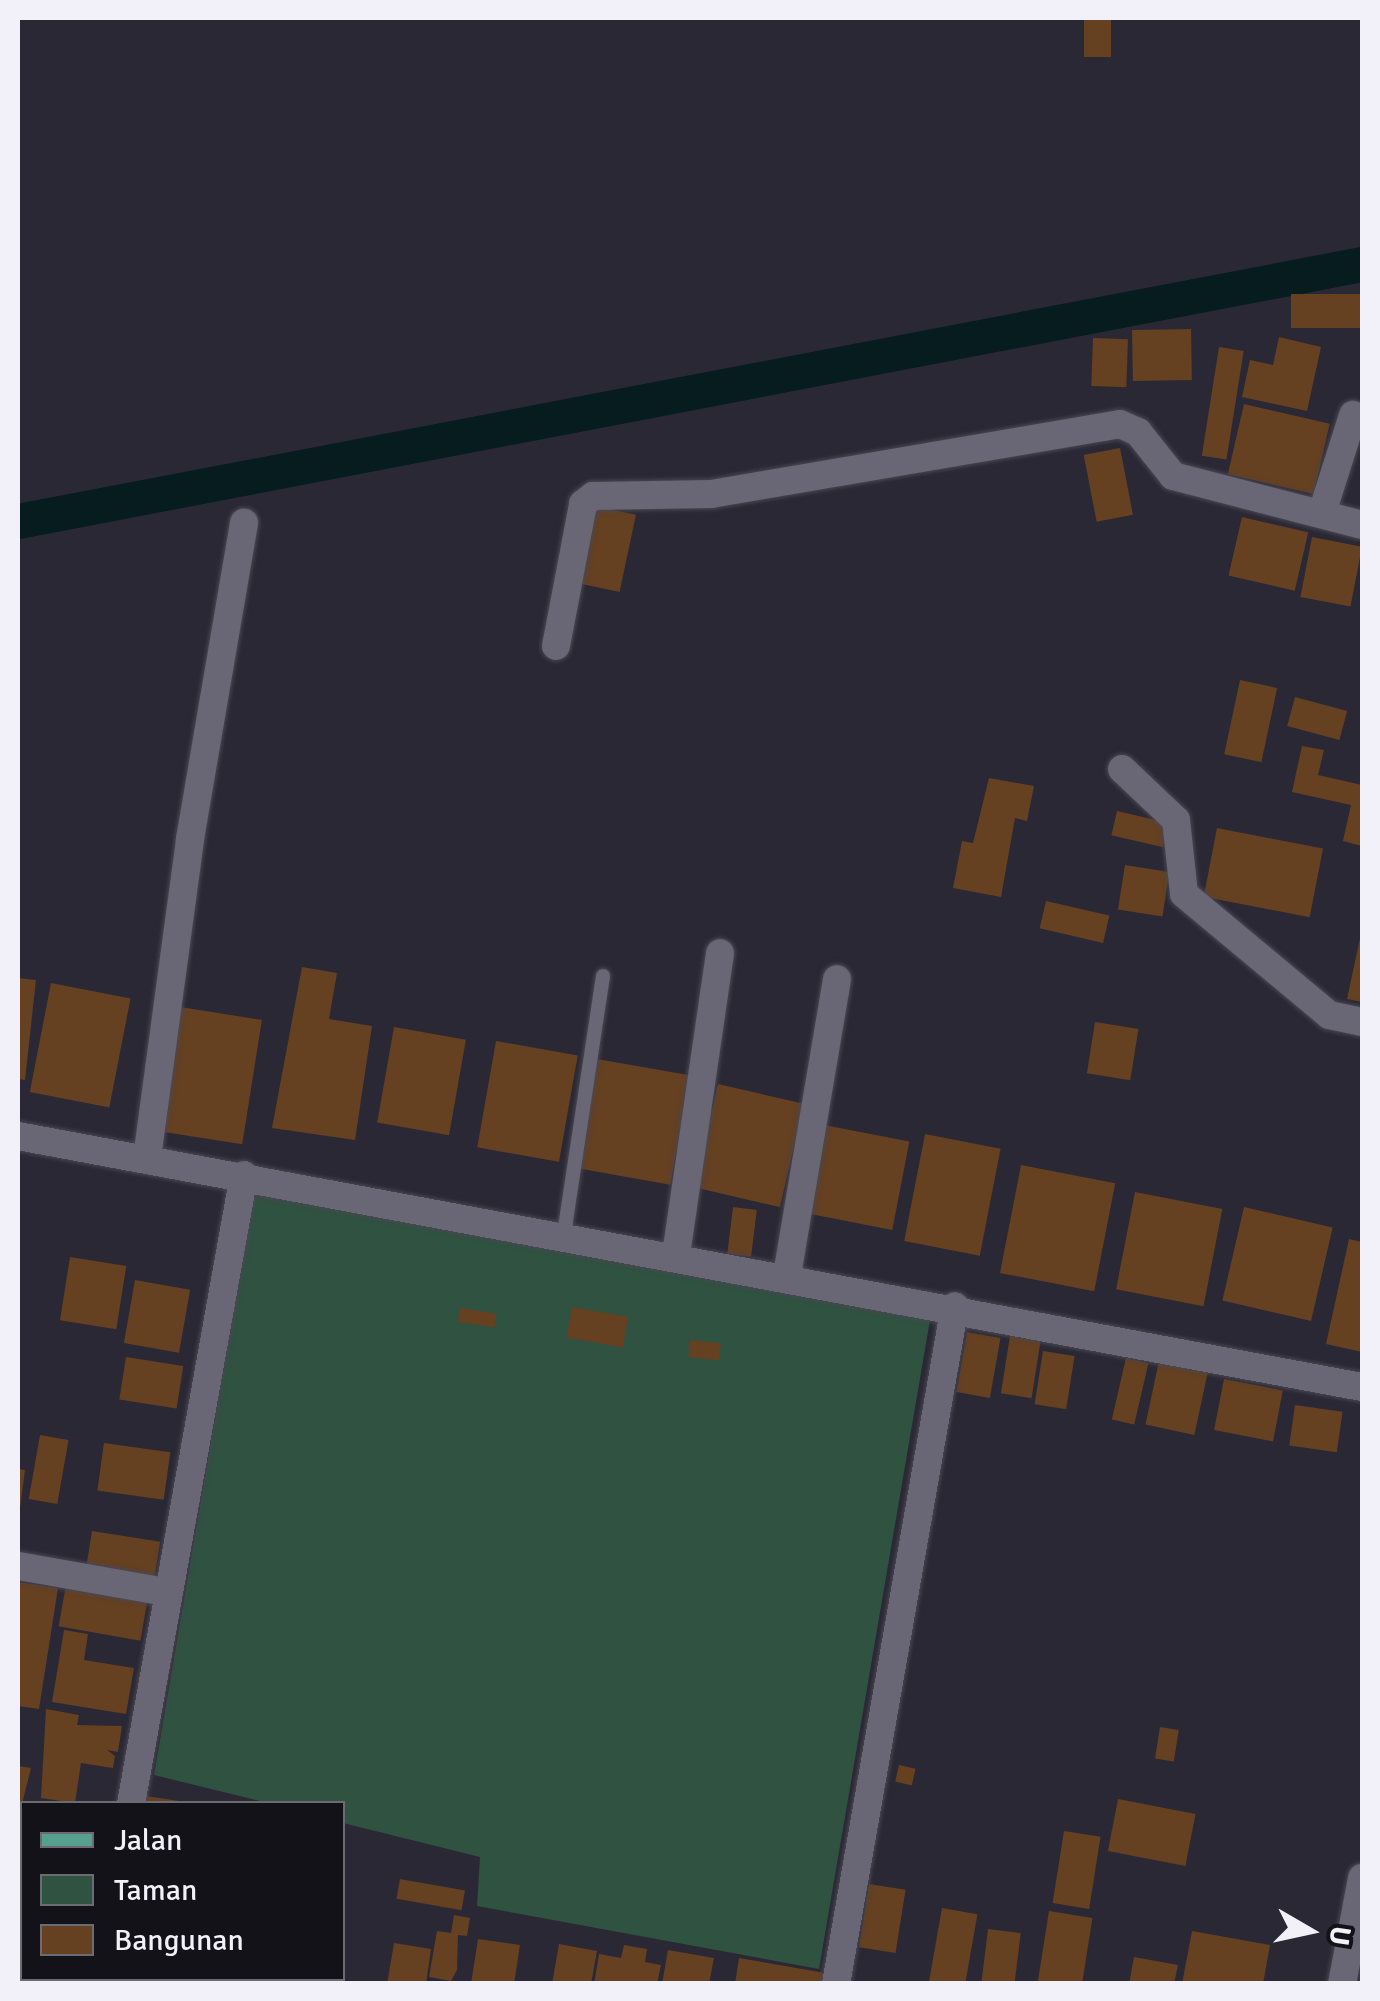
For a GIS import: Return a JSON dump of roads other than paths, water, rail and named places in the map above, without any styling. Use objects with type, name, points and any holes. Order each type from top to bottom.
[{"type":"street","points":[[1322,514],[1353,415]]},
{"type":"street","points":[[556,646],[583,504],[593,496],[710,494],[1120,424],[1138,432],[1172,476],[1362,525]]},
{"type":"street","points":[[146,1158],[190,839],[244,523]]},
{"type":"street","points":[[1122,769],[1176,820],[1184,894],[1329,1014],[1362,1022]]},
{"type":"street","points":[[676,1255],[720,953]]},
{"type":"street","points":[[787,1275],[837,979]]},
{"type":"street","points":[[18,1136],[956,1306],[1362,1386]]},
{"type":"street","points":[[131,1801],[165,1592],[244,1175]]},
{"type":"street","points":[[836,1984],[956,1306]]},
{"type":"street","points":[[18,1566],[165,1592]]},
{"type":"street","points":[[1342,1984],[1362,1878]]},
{"type":"lane","points":[[564,1234],[603,976]]},
{"type":"waterway","points":[[18,521],[1362,264]]}]
